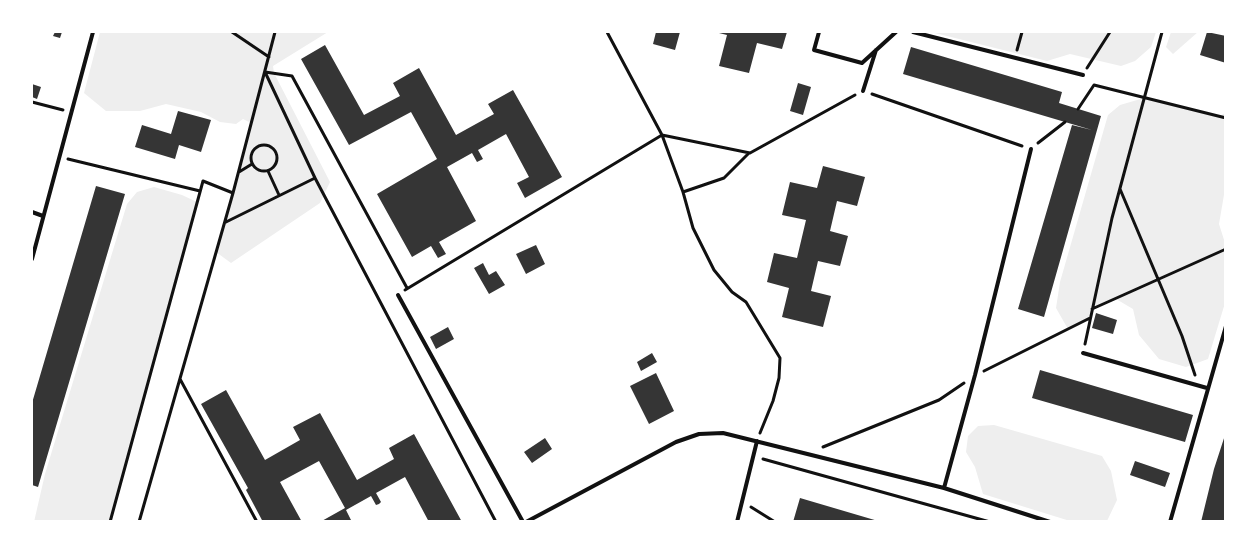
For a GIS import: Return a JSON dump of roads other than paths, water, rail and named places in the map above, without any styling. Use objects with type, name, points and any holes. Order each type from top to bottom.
[{"type":"lane","points":[[32,259],[93,32]]},
{"type":"lane","points":[[819,32],[814,50],[862,63],[896,32]]},
{"type":"lane","points":[[914,32],[1083,75]]},
{"type":"lane","points":[[863,91],[876,50]]},
{"type":"lane","points":[[944,488],[975,375],[1031,149]]},
{"type":"lane","points":[[32,212],[44,216]]},
{"type":"lane","points":[[398,295],[524,522],[676,442],[699,434],[723,434],[757,441],[944,488],[1050,522]]},
{"type":"lane","points":[[1170,522],[1226,326]]},
{"type":"lane","points":[[1083,353],[1207,388]]},
{"type":"lane","points":[[737,522],[757,441]]}]
